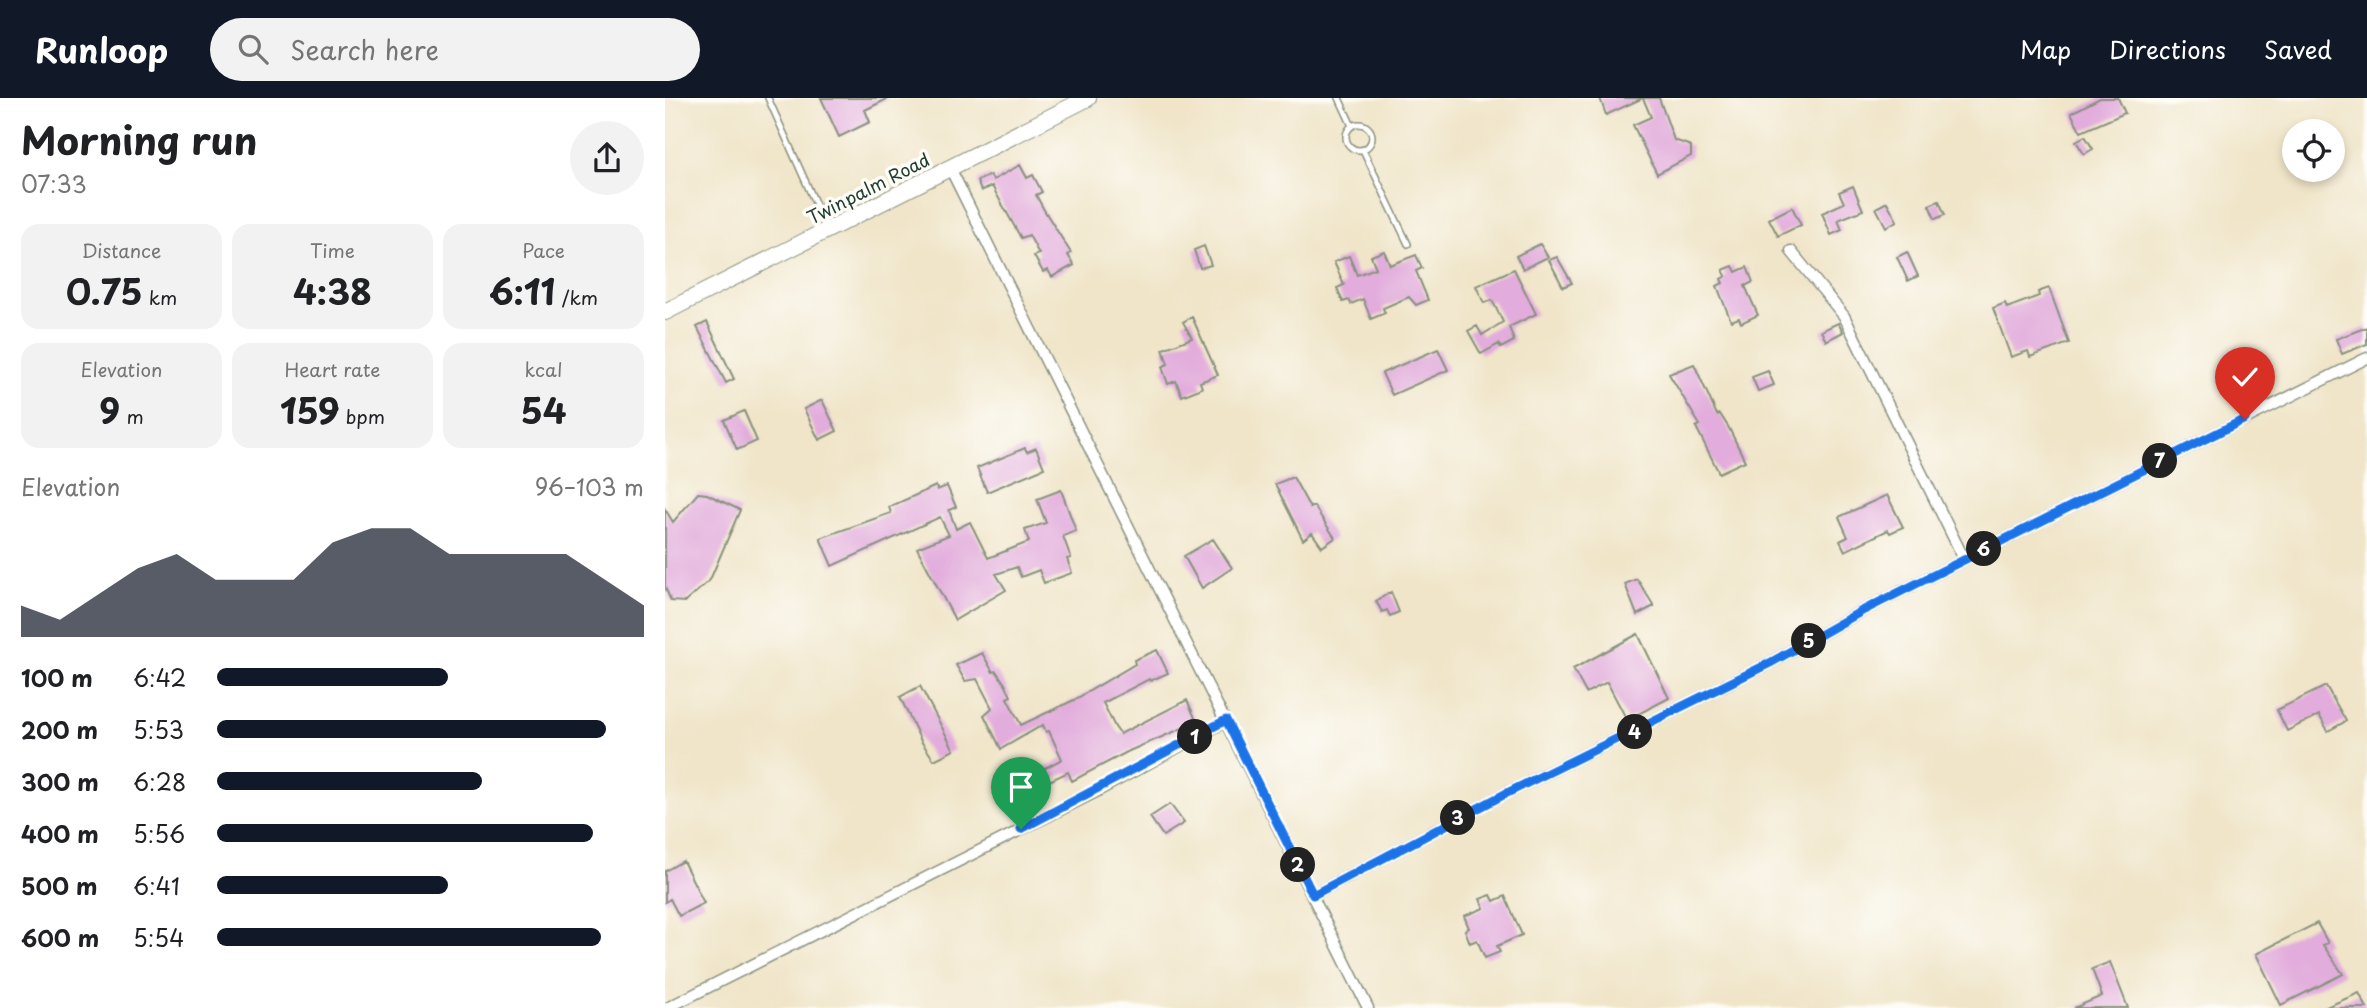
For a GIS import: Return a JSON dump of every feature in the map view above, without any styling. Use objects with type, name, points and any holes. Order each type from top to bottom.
[{"type":"main road","name":"Twinpalm Road","points":[[665,312],[1088,98]]},
{"type":"street","points":[[950,168],[1368,1008]]},
{"type":"street","points":[[1791,251],[1844,316],[1964,559]]},
{"type":"street","points":[[1313,895],[1459,817],[1770,663],[1862,611],[1964,559],[2367,358]]},
{"type":"street","points":[[667,1008],[1090,795],[1226,720]]},
{"type":"lane","points":[[768,98],[828,229]]},
{"type":"lane","points":[[1339,98],[1352,126]]},
{"type":"lane","points":[[1366,125],[1372,133],[1371,144],[1357,150],[1348,144],[1346,134],[1352,126],[1366,125]]},
{"type":"lane","points":[[1363,149],[1408,244]]},
{"type":"building","points":[[821,98],[889,98],[865,110],[870,122],[839,137]]},
{"type":"building","points":[[1600,98],[1643,98],[1606,115]]},
{"type":"building","points":[[1643,98],[1659,98],[1674,140],[1691,146],[1691,156],[1657,174],[1633,125],[1651,117]]},
{"type":"building","points":[[2100,98],[2118,98],[2125,113],[2081,132],[2071,113]]},
{"type":"building","points":[[2085,136],[2093,149],[2084,154],[2076,141]]},
{"type":"building","points":[[1020,165],[1027,178],[1033,175],[1042,192],[1036,195],[1071,253],[1068,255],[1074,265],[1052,277],[1048,270],[1043,272],[1034,256],[1039,254],[1029,235],[1021,238],[992,186],[981,191],[977,181],[990,175],[993,180]]},
{"type":"building","points":[[1853,186],[1863,210],[1838,220],[1842,230],[1831,235],[1822,213],[1844,203],[1839,192]]},
{"type":"building","points":[[1939,201],[1945,215],[1935,219],[1929,205]]},
{"type":"building","points":[[1887,202],[1897,221],[1886,227],[1876,208]]},
{"type":"building","points":[[1792,207],[1801,225],[1778,236],[1769,219]]},
{"type":"building","points":[[1540,244],[1548,257],[1523,269],[1516,256]]},
{"type":"building","points":[[1204,246],[1211,265],[1200,268],[1194,250]]},
{"type":"building","points":[[1384,251],[1390,265],[1416,255],[1422,268],[1416,271],[1428,300],[1416,305],[1409,297],[1383,308],[1385,313],[1371,319],[1363,299],[1351,304],[1349,300],[1343,302],[1337,288],[1344,285],[1334,262],[1349,256],[1357,275],[1376,268],[1371,256]]},
{"type":"building","points":[[1907,252],[1918,276],[1908,281],[1897,257]]},
{"type":"building","points":[[1557,257],[1572,283],[1563,287],[1549,260]]},
{"type":"building","points":[[1733,266],[1736,272],[1747,267],[1753,282],[1745,286],[1758,315],[1741,323],[1739,318],[1731,321],[1717,286],[1723,283],[1721,279],[1726,276],[1723,270]]},
{"type":"building","points":[[1514,269],[1536,314],[1509,327],[1514,341],[1501,348],[1499,344],[1481,354],[1468,331],[1477,326],[1482,335],[1503,322],[1492,300],[1484,303],[1476,286]]},
{"type":"building","points":[[2049,288],[2069,343],[2030,357],[2028,351],[2011,357],[1993,308],[2005,303],[2007,308],[2039,296],[2038,292]]},
{"type":"building","points":[[1192,317],[1218,375],[1200,382],[1202,388],[1182,396],[1176,381],[1168,384],[1162,367],[1168,364],[1163,349],[1192,338],[1183,322]]},
{"type":"building","points":[[707,322],[734,379],[726,383],[697,327]]},
{"type":"building","points":[[1838,323],[1843,332],[1826,341],[1821,331]]},
{"type":"building","points":[[2367,327],[2367,344],[2342,354],[2336,339]]},
{"type":"building","points":[[1438,349],[1448,370],[1392,395],[1382,373]]},
{"type":"building","points":[[1694,364],[1717,415],[1720,414],[1729,428],[1745,461],[1719,473],[1696,427],[1700,425],[1669,374]]},
{"type":"building","points":[[1768,371],[1774,385],[1758,391],[1752,377]]},
{"type":"building","points":[[822,400],[837,431],[819,440],[804,409]]},
{"type":"building","points":[[744,411],[757,441],[737,450],[724,420]]},
{"type":"building","points":[[1025,448],[1027,452],[1036,448],[1044,468],[987,492],[977,468]]},
{"type":"building","points":[[1293,477],[1310,508],[1314,506],[1335,538],[1322,547],[1312,533],[1303,540],[1275,484]]},
{"type":"building","points":[[936,486],[937,490],[947,486],[956,507],[949,510],[956,529],[970,522],[988,558],[1029,542],[1025,530],[1046,523],[1037,499],[1061,490],[1076,531],[1063,536],[1071,558],[1067,559],[1072,573],[1044,583],[1039,570],[1021,577],[1017,567],[996,574],[1006,590],[955,620],[917,548],[949,535],[940,517],[832,566],[820,538],[891,513],[889,507]]},
{"type":"building","points":[[698,493],[707,494],[740,510],[710,580],[685,602],[671,601],[665,587],[665,509],[673,522]]},
{"type":"building","points":[[1887,495],[1903,527],[1890,533],[1888,530],[1845,551],[1840,541],[1848,537],[1839,517]]},
{"type":"building","points":[[1213,539],[1232,568],[1202,588],[1184,556]]},
{"type":"building","points":[[1637,579],[1654,606],[1637,615],[1625,584]]},
{"type":"building","points":[[1391,592],[1399,612],[1390,616],[1387,610],[1382,612],[1376,601]]},
{"type":"building","points":[[1638,634],[1669,698],[1627,720],[1607,682],[1586,693],[1573,669]]},
{"type":"building","points":[[1157,650],[1168,673],[1150,681],[1149,679],[1103,703],[1115,727],[1120,734],[1187,700],[1197,722],[1129,751],[1072,781],[1068,772],[1043,784],[1047,794],[1036,800],[1031,789],[1031,782],[1035,780],[1032,775],[1062,759],[1049,731],[1046,732],[1043,725],[1001,749],[984,715],[992,708],[977,679],[965,681],[956,665],[982,653],[993,672],[996,671],[1005,684],[1011,696],[1007,698],[1021,725],[1074,700],[1135,664],[1134,660]]},
{"type":"building","points":[[920,686],[954,750],[934,760],[921,741],[900,697]]},
{"type":"building","points":[[2326,686],[2346,721],[2328,731],[2319,715],[2287,731],[2277,710]]},
{"type":"building","points":[[1170,804],[1184,823],[1163,836],[1150,817]]},
{"type":"building","points":[[683,861],[704,903],[679,916],[670,899],[665,902],[665,871]]},
{"type":"building","points":[[1491,895],[1494,901],[1505,896],[1522,935],[1497,946],[1500,952],[1485,958],[1477,940],[1470,943],[1465,930],[1469,928],[1464,916],[1484,908],[1480,899]]},
{"type":"building","points":[[2317,923],[2328,943],[2323,945],[2343,974],[2281,1005],[2256,954]]},
{"type":"building","points":[[2110,962],[2128,1008],[2074,1008],[2102,996],[2092,969]]},
{"type":"building","points":[[2359,993],[2367,1008],[2324,1008]]},
{"type":"route","points":[[1021,829],[1090,795],[1226,720],[1313,895],[1505,794],[1770,663],[1862,611],[2245,419]]}]
